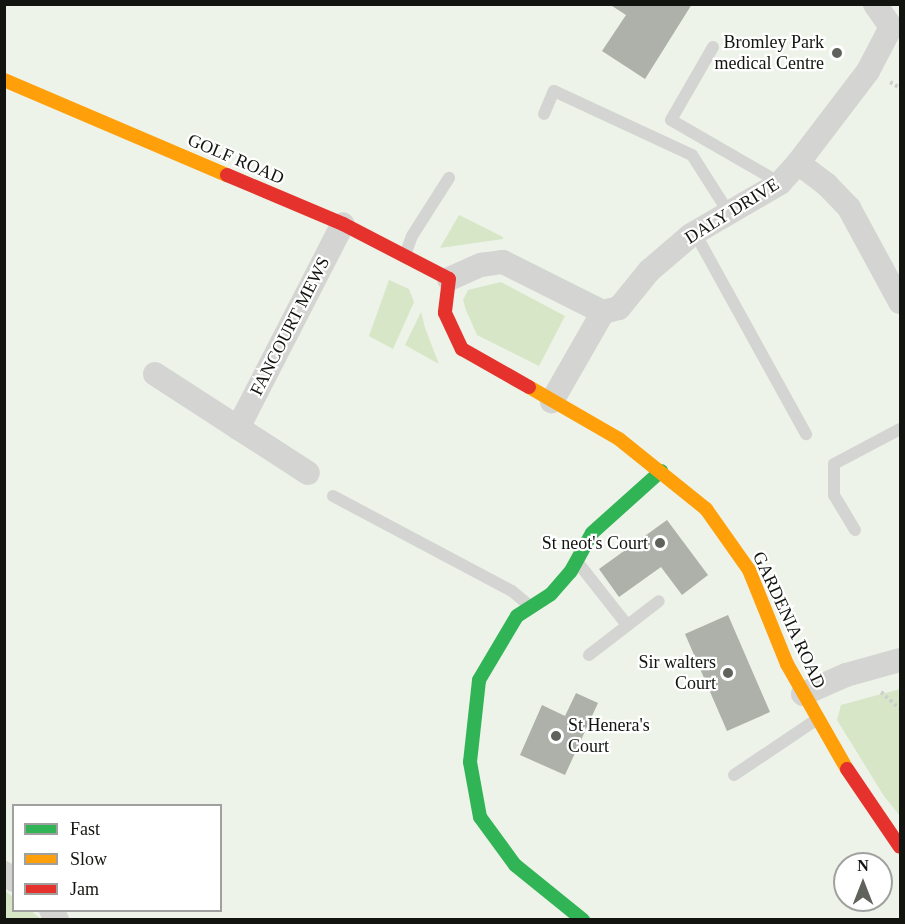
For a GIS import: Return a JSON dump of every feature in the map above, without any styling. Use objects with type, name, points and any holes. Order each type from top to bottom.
[{"type":"street","name":"DALY DRIVE","points":[[603,312],[619,308],[649,271],[695,233],[780,183],[798,163],[868,70],[891,27],[875,4]]},
{"type":"street","name":"GOLF ROAD","points":[[4,80],[343,224],[449,279]]},
{"type":"street","points":[[798,163],[827,184],[849,208],[900,302]]},
{"type":"street","name":"FANCOURT MEWS","points":[[238,428],[343,224]]},
{"type":"street","points":[[449,279],[481,265],[503,262],[603,312],[552,401]]},
{"type":"street","name":"GARDENIA ROAD","points":[[449,279],[445,313],[462,349],[552,401],[574,410],[661,471],[706,509],[749,570],[803,694],[817,720],[879,821],[900,847]]},
{"type":"street","points":[[155,374],[308,473]]},
{"type":"street","points":[[583,920],[515,865],[480,818],[470,762],[479,680],[517,616],[551,594],[577,560],[592,533],[661,471]]},
{"type":"street","points":[[803,694],[846,675],[900,660]]},
{"type":"lane","points":[[713,47],[671,120],[780,183]]},
{"type":"lane","points":[[544,114],[554,91],[692,155],[729,213]]},
{"type":"lane","points":[[404,256],[412,236],[449,178]]},
{"type":"lane","points":[[695,233],[806,434]]},
{"type":"lane","points":[[855,530],[834,495],[834,464],[900,429]]},
{"type":"lane","points":[[333,496],[513,591],[532,607]]},
{"type":"lane","points":[[577,560],[627,625]]},
{"type":"lane","points":[[589,655],[659,601]]},
{"type":"lane","points":[[734,775],[817,720]]},
{"type":"green space","points":[[459,215],[503,237],[503,239],[440,248]]},
{"type":"green space","points":[[389,280],[409,289],[414,302],[393,349],[369,336]]},
{"type":"green space","points":[[501,282],[565,316],[539,366],[477,335],[463,300],[468,290]]},
{"type":"green space","points":[[421,312],[425,328],[439,364],[405,345]]},
{"type":"green space","points":[[900,689],[900,816],[884,796],[837,720],[841,705]]},
{"type":"green space","points":[[4,890],[12,896],[12,912],[32,912],[41,919],[5,919]]},
{"type":"building","points":[[609,4],[692,4],[645,79],[602,51],[626,15]]},
{"type":"building","name":"St neot's Court","points":[[667,520],[708,575],[682,595],[661,567],[619,597],[599,569]]},
{"type":"building","name":"Sir walters Court","points":[[728,615],[770,712],[727,731],[685,634]]},
{"type":"building","name":"St Henera's Court","points":[[576,693],[598,703],[565,775],[520,755],[542,705],[565,716]]},
{"type":"traffic: fast","points":[[583,920],[515,865],[480,817],[470,762],[479,680],[517,616],[551,594],[571,571],[592,533],[661,471]]},
{"type":"traffic: slow","points":[[4,80],[227,175]]},
{"type":"traffic: slow","points":[[529,387],[619,439],[706,509],[749,570],[787,664],[847,769]]},
{"type":"traffic: jam","points":[[227,175],[343,224],[449,279],[445,313],[462,349],[529,387]]},
{"type":"traffic: jam","points":[[847,769],[900,847]]},
{"type":"place","name":"Bromley Park medical Centre","points":[[837,53]]},
{"type":"place","name":"St neot's Court","points":[[660,543]]},
{"type":"place","name":"Sir walters Court","points":[[728,673]]},
{"type":"place","name":"St Henera's Court","points":[[556,736]]}]
